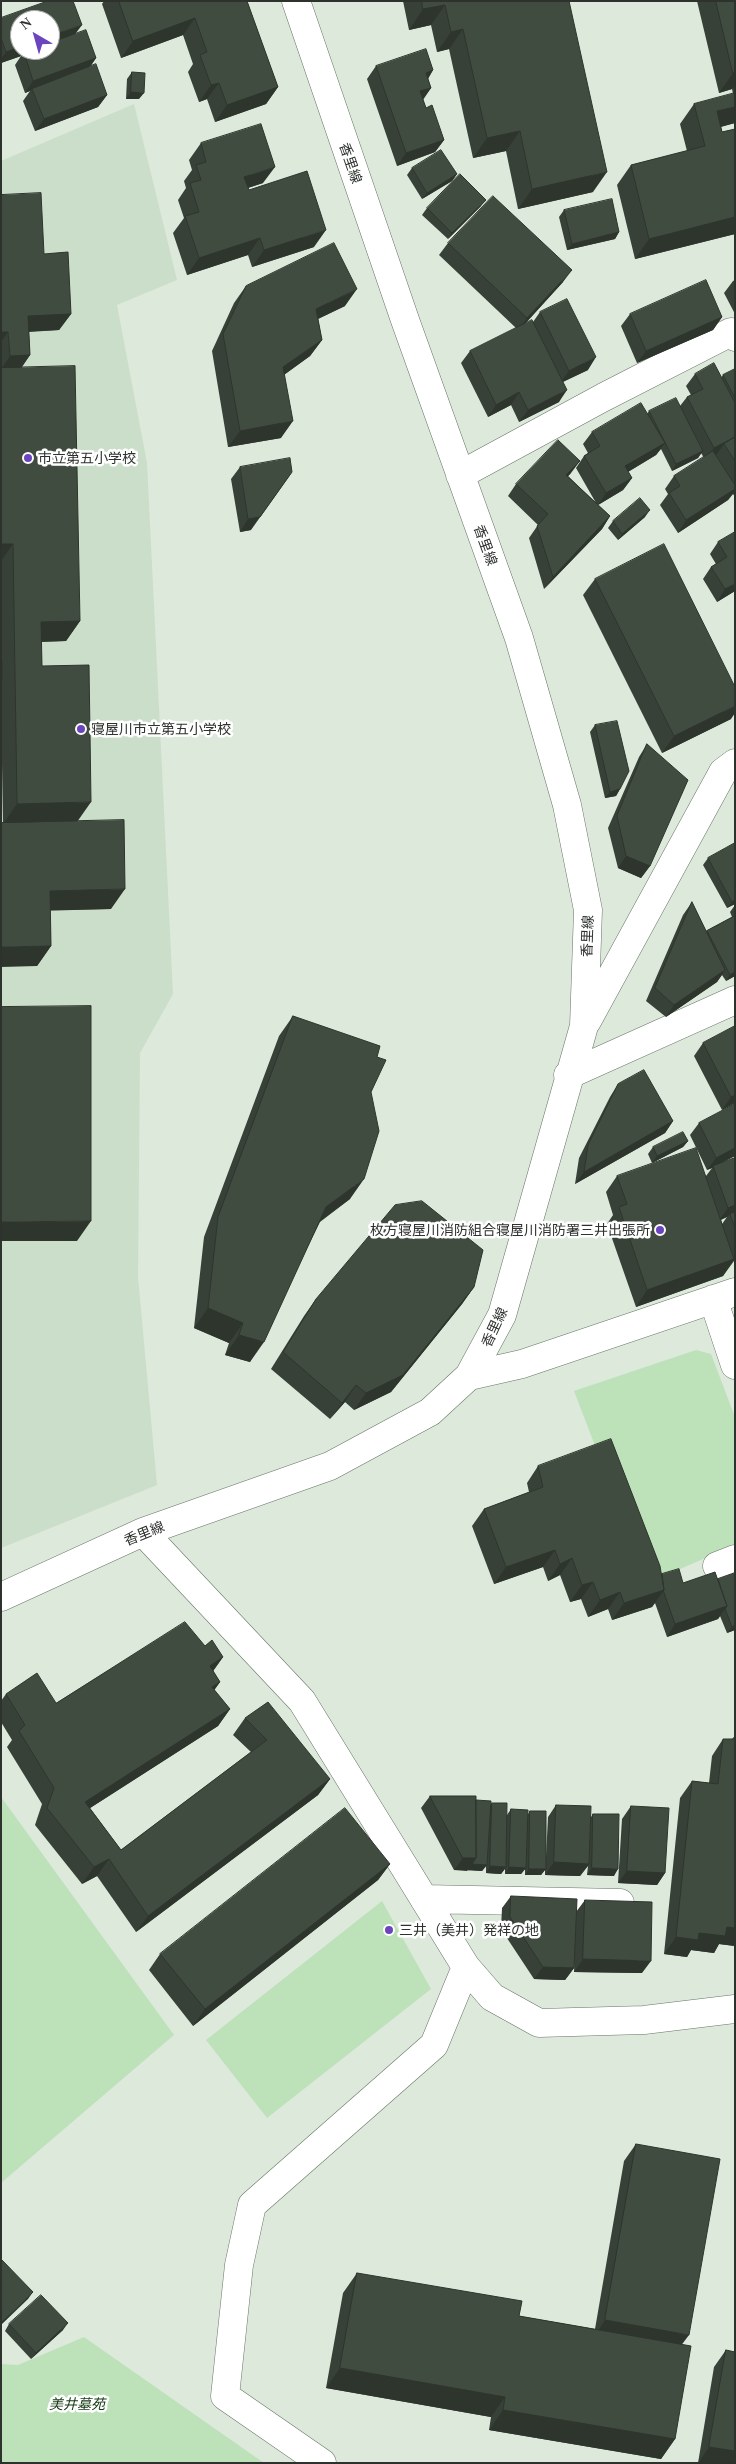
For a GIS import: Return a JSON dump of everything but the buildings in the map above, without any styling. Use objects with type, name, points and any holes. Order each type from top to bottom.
[{"type":"street","name":"香里線","points":[[1,1597],[143,1532],[330,1466],[430,1412],[469,1376],[502,1315],[544,1169],[568,1075],[584,1026],[588,910],[567,805],[519,638],[460,475],[296,1]]},
{"type":"street","points":[[460,475],[604,397],[731,332],[735,337]]},
{"type":"street","points":[[584,1026],[723,772],[735,763]]},
{"type":"street","points":[[568,1075],[735,1000]]},
{"type":"street","points":[[469,1376],[522,1364],[724,1296],[735,1364]]},
{"type":"street","points":[[143,1532],[302,1701],[466,1967],[492,1998],[539,2023],[644,2020],[735,2009]]},
{"type":"street","points":[[424,1899],[636,1903]]},
{"type":"street","points":[[322,2463],[225,2396],[239,2265],[252,2205],[434,2045],[466,1967]]},
{"type":"shaded area","name":"寝屋川市立第五小学校","points":[[134,104],[177,280],[117,305],[147,463],[173,994],[140,1053],[138,1277],[157,1485],[1,1548],[1,161]]},
{"type":"green space","points":[[696,1350],[711,1354],[735,1417],[735,1545],[648,1583],[574,1391]]},
{"type":"green space","points":[[1,1797],[174,2035],[1,2183]]},
{"type":"green space","points":[[382,1901],[431,1989],[267,2118],[206,2040]]},
{"type":"green space","name":"美井墓苑","points":[[84,2337],[264,2463],[1,2463],[1,2364],[18,2365]]},
{"type":"place","name":"市立第五小学校","points":[[28,458]]},
{"type":"place","name":"寝屋川市立第五小学校","points":[[81,729]]},
{"type":"place","name":"枚方寝屋川消防組合寝屋川消防署三井出張所","points":[[660,1230]]},
{"type":"place","name":"三井（美井）発祥の地","points":[[389,1930]]}]
